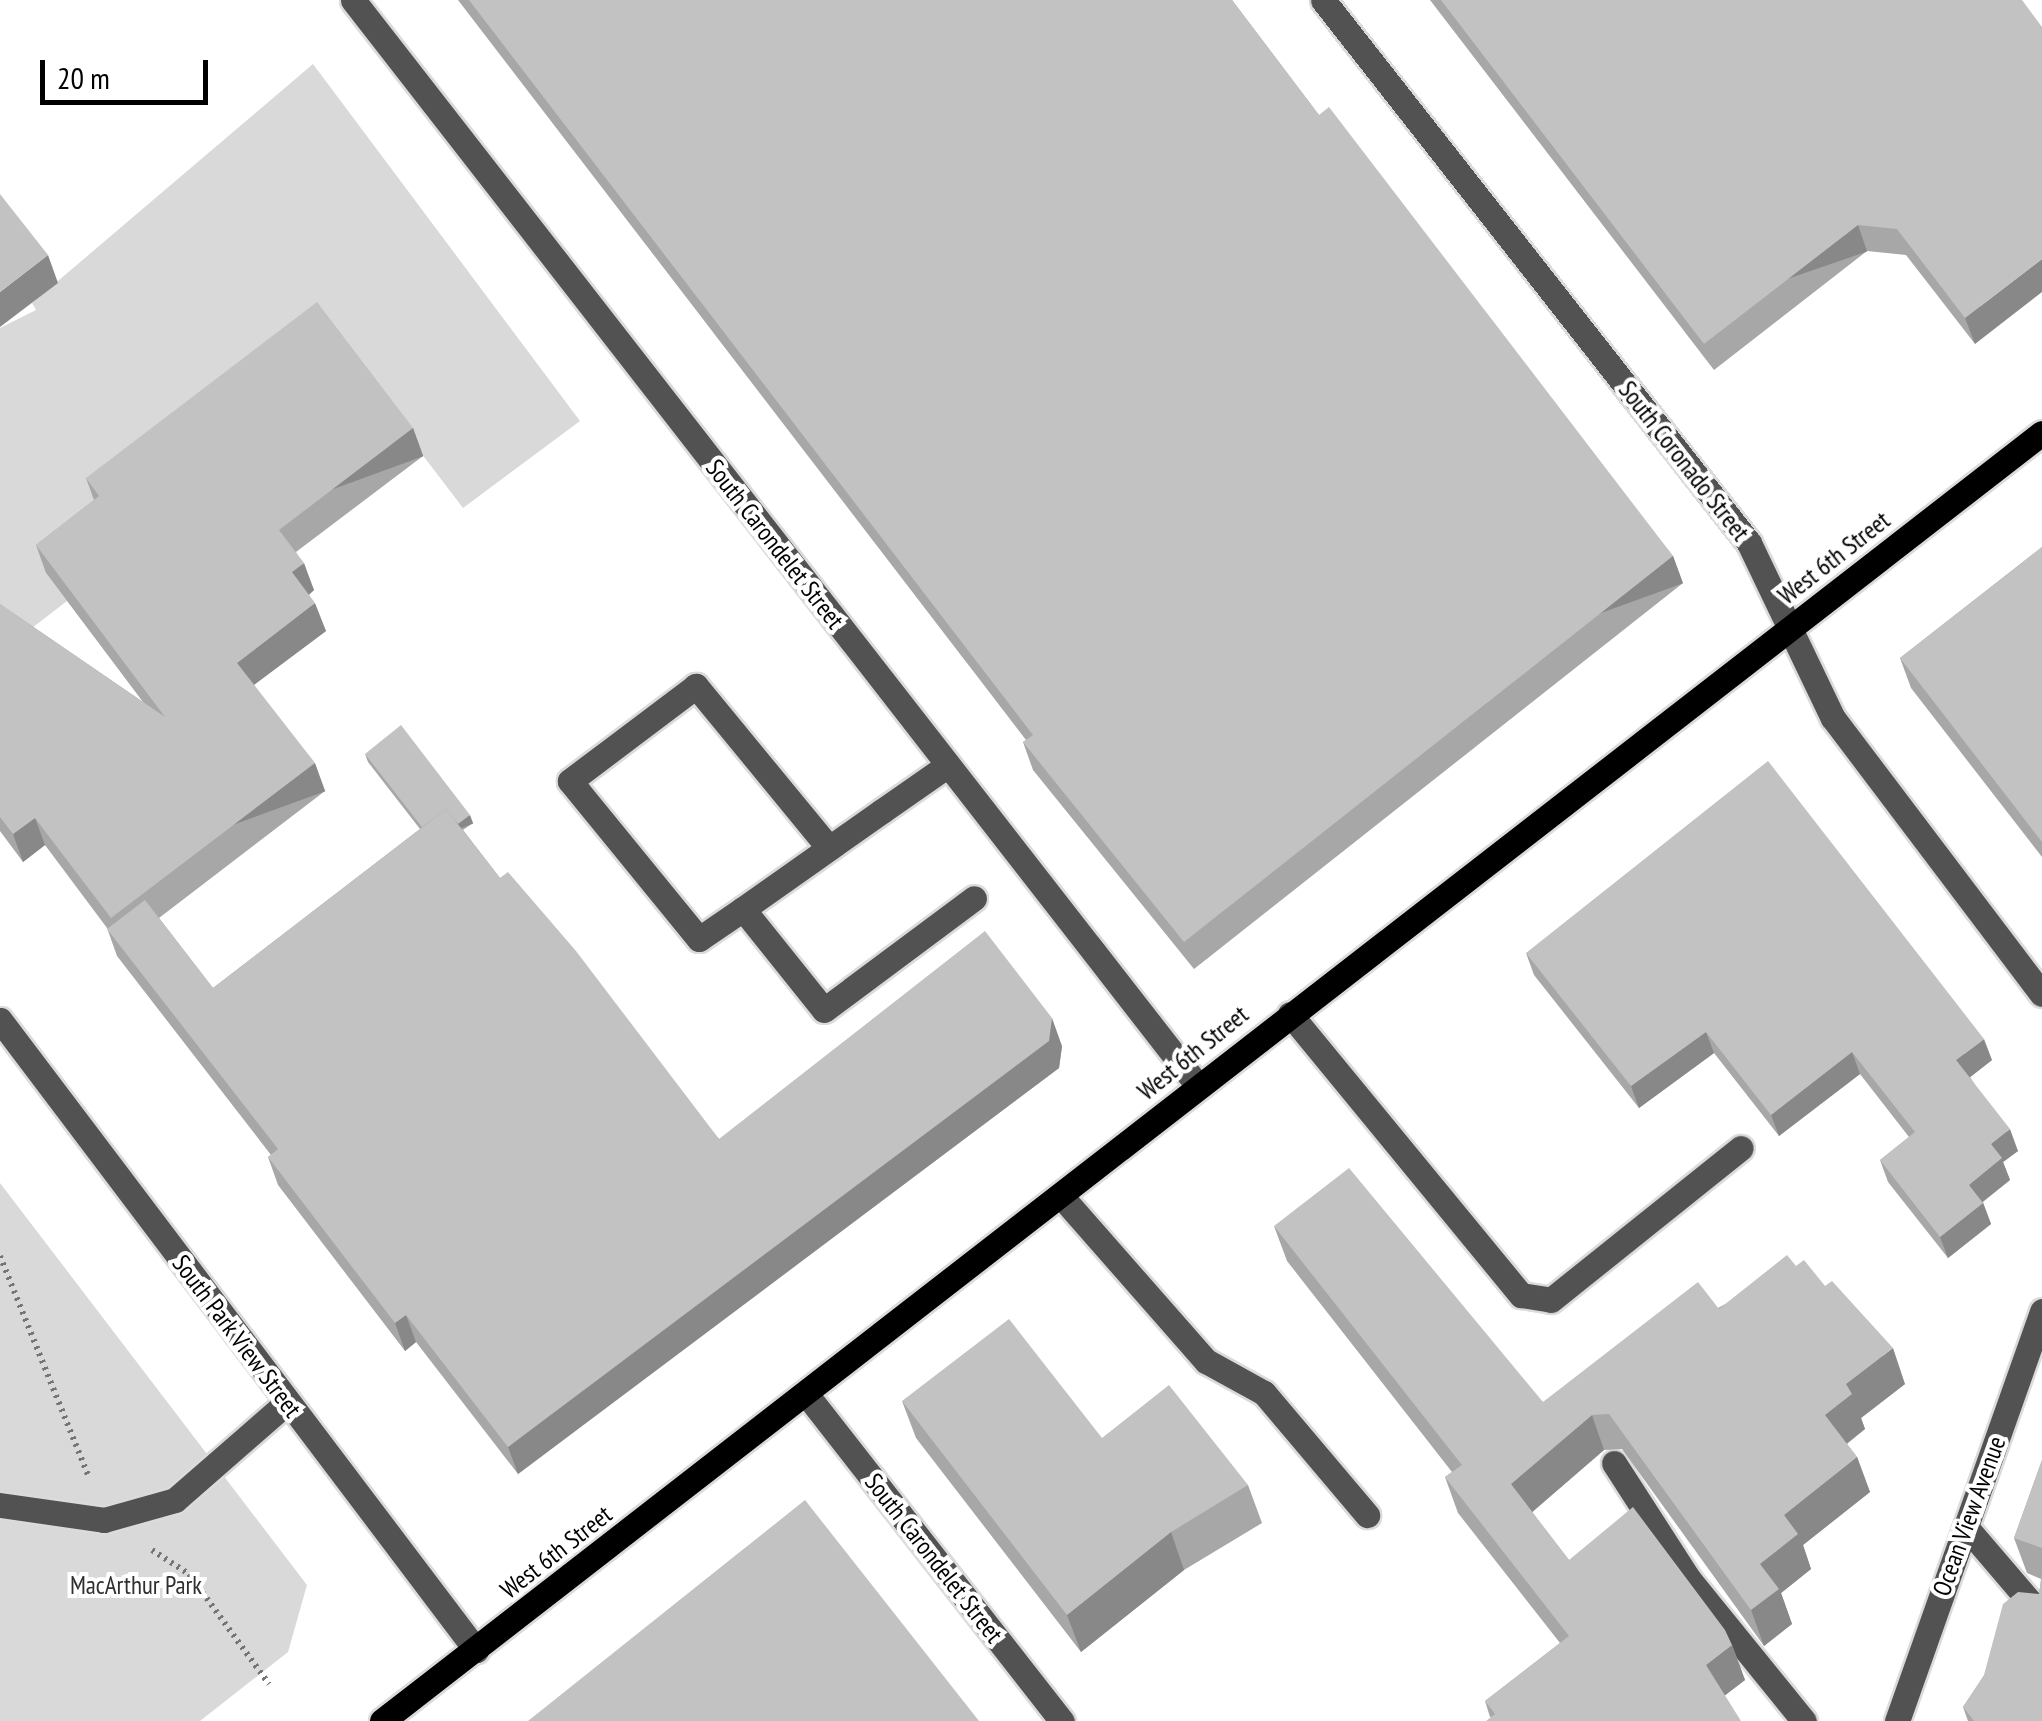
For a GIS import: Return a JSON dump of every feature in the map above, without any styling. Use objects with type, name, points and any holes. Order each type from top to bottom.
[{"type":"main road","name":"West 6th Street","points":[[382,1721],[807,1395],[1290,1014],[1786,634],[2042,432]]},
{"type":"street","name":"South Carondelet Street","points":[[353,0],[1199,1087]]},
{"type":"street","name":"South Coronado Street","points":[[1323,0],[1749,543],[1786,634],[1833,718],[2042,994]]},
{"type":"street","points":[[829,848],[696,686],[570,780],[699,939],[948,765]]},
{"type":"street","points":[[743,908],[824,1010],[974,898]]},
{"type":"street","points":[[1290,1014],[1520,1296],[1551,1300],[1741,1148]]},
{"type":"street","name":"South Park View Street","points":[[0,1020],[476,1650]]},
{"type":"street","points":[[1061,1196],[1206,1361],[1264,1392],[1367,1514]]},
{"type":"street","name":"Ocean View Avenue","points":[[1897,1721],[2042,1312]]},
{"type":"street","name":"South Carondelet Street","points":[[807,1395],[1062,1721]]},
{"type":"street","points":[[0,1505],[104,1520],[175,1500],[286,1403]]},
{"type":"street","points":[[1614,1462],[1688,1578],[1804,1721]]},
{"type":"street","points":[[1966,1527],[2042,1616]]},
{"type":"path","points":[[0,1256],[46,1352],[104,1520],[189,1574],[270,1684]]},
{"type":"green space","points":[[313,64],[580,421],[463,508],[328,331],[46,573],[67,601],[19,638],[0,625],[0,328],[36,310],[32,303]]},
{"type":"green space","name":"MacArthur Park","points":[[0,1183],[307,1585],[288,1652],[200,1721],[0,1721]]},
{"type":"building","points":[[469,0],[1232,0],[1319,115],[1329,107],[1673,556],[1184,942],[1023,742],[1033,735]]},
{"type":"building","points":[[1441,0],[2022,0],[2042,27],[2042,259],[1965,318],[1897,229],[1858,225],[1704,344]]},
{"type":"building","points":[[0,194],[48,255],[0,292]]},
{"type":"building","points":[[317,302],[413,428],[279,530],[304,563],[292,572],[315,603],[237,663],[315,763],[111,918],[35,818],[13,834],[0,817],[0,604],[165,717],[36,545],[99,496],[86,478]]},
{"type":"building","points":[[2042,547],[2042,842],[1900,658]]},
{"type":"building","points":[[401,725],[470,815],[458,824],[446,809],[422,827],[365,754]]},
{"type":"building","points":[[1768,761],[1984,1039],[1956,1060],[2010,1129],[1991,1144],[2002,1158],[1969,1185],[1983,1203],[1940,1237],[1880,1160],[1915,1132],[1852,1052],[1771,1115],[1706,1032],[1631,1086],[1526,953]]},
{"type":"building","points":[[446,809],[500,878],[508,872],[576,951],[719,1139],[985,931],[1052,1018],[1049,1041],[508,1447],[406,1315],[395,1323],[268,1157],[278,1149],[107,929],[145,900],[213,988]]},
{"type":"building","points":[[1349,1168],[1543,1402],[1698,1282],[1719,1309],[1787,1255],[1796,1266],[1804,1260],[1825,1286],[1832,1281],[1893,1348],[1846,1384],[1852,1394],[1825,1415],[1857,1457],[1784,1515],[1798,1534],[1760,1564],[1779,1589],[1751,1610],[1609,1414],[1592,1415],[1511,1484],[1569,1560],[1633,1507],[1725,1630],[1732,1645],[1706,1665],[1741,1721],[1486,1721],[1495,1714],[1485,1701],[1569,1636],[1445,1477],[1462,1465],[1274,1226]]},
{"type":"building","points":[[1009,1319],[1102,1438],[1169,1385],[1248,1485],[1171,1532],[1067,1615],[902,1401]]},
{"type":"building","points":[[2042,1460],[2042,1548],[2014,1538]]},
{"type":"building","points":[[805,1500],[979,1721],[528,1721]]},
{"type":"building","points":[[2042,1575],[2042,1721],[1974,1721],[1963,1707],[1984,1675],[2003,1604],[2018,1592],[2039,1594]]}]
